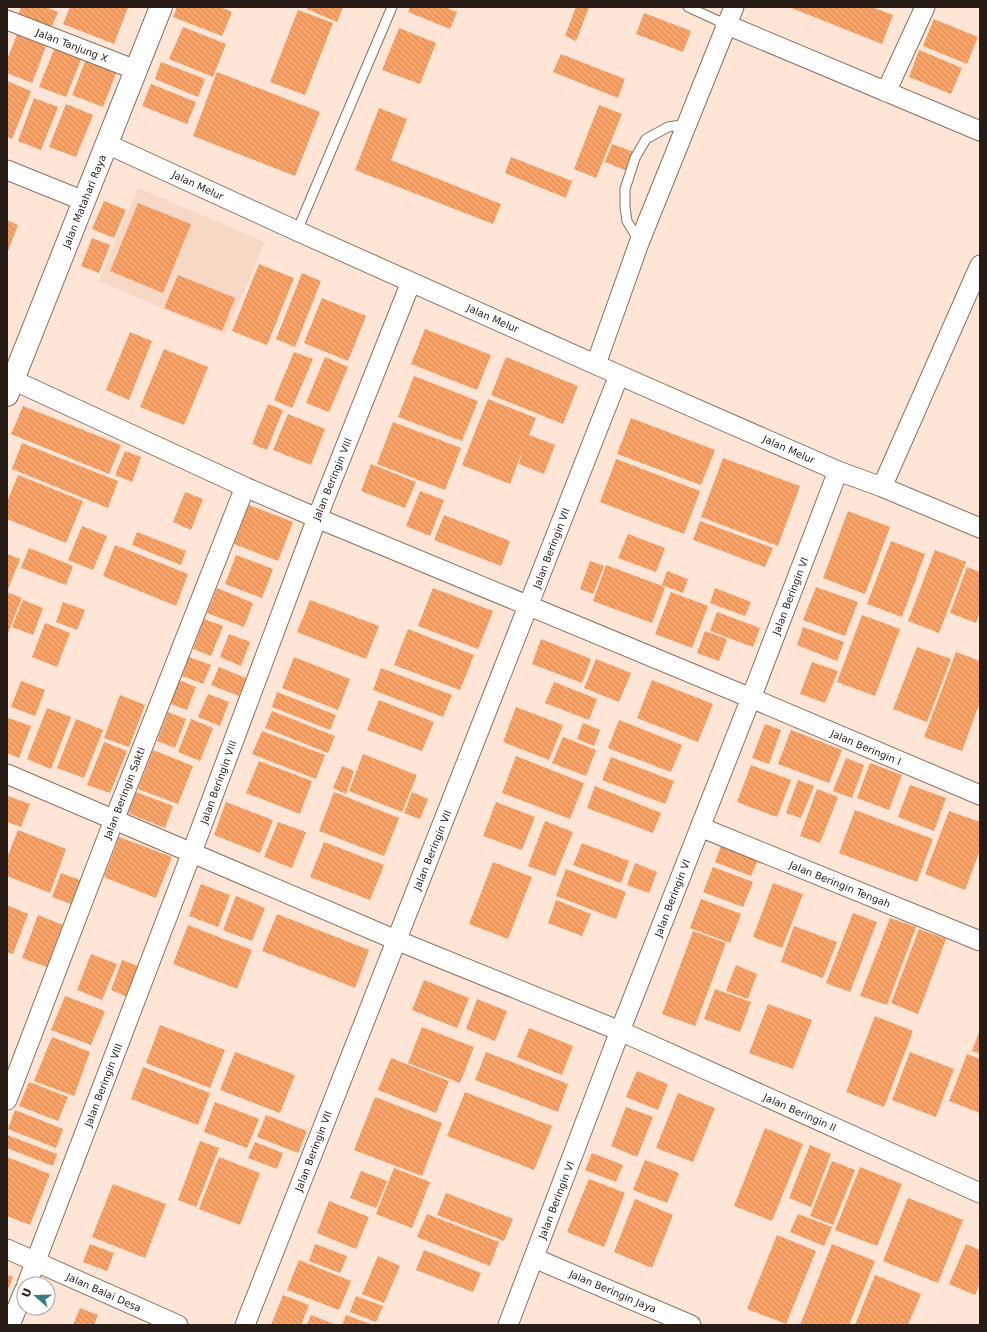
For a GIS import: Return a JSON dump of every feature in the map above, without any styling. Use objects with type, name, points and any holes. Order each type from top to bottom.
[{"type":"street","points":[[7,19],[12,7]]},
{"type":"street","name":"Jalan Matahari Raya","points":[[9,385],[161,7]]},
{"type":"street","points":[[596,364],[639,242],[688,124],[726,24],[734,7]]},
{"type":"street","points":[[886,92],[925,7]]},
{"type":"street","name":"Jalan Tanjung X","points":[[7,19],[136,70]]},
{"type":"street","points":[[726,24],[980,131]]},
{"type":"street","name":"Jalan Melur","points":[[107,144],[619,375],[838,471],[882,487],[980,528]]},
{"type":"street","points":[[7,170],[84,201]]},
{"type":"street","points":[[882,487],[980,265]]},
{"type":"street","name":"Jalan Beringin VIII","points":[[30,1276],[192,852],[317,518],[411,282]]},
{"type":"street","name":"Jalan Beringin VII","points":[[245,1325],[619,375]]},
{"type":"street","name":"Jalan Beringin I","points":[[9,385],[317,518],[751,698],[980,795]]},
{"type":"street","name":"Jalan Beringin VI","points":[[508,1325],[620,1031],[751,698],[838,471]]},
{"type":"street","name":"Jalan Beringin Sakti","points":[[7,1100],[114,820],[245,487]]},
{"type":"street","name":"Jalan Beringin II","points":[[7,774],[396,940],[620,1031],[980,1192]]},
{"type":"street","name":"Jalan Beringin Tengah","points":[[700,827],[980,941]]},
{"type":"street","name":"Jalan Balai Desa","points":[[7,1249],[178,1325]]},
{"type":"street","name":"Jalan Beringin Jaya","points":[[534,1258],[691,1325]]},
{"type":"street","points":[[10,1325],[16,1310]]},
{"type":"lane","points":[[297,231],[392,7]]},
{"type":"lane","points":[[688,7],[726,24]]},
{"type":"lane","points":[[639,242],[627,221],[625,207],[625,189],[635,158],[646,139],[668,127],[688,124]]},
{"type":"shaded area","points":[[138,188],[265,242],[225,335],[99,281]]},
{"type":"building","points":[[21,7],[46,7],[58,12],[51,28],[18,15]]},
{"type":"building","points":[[70,7],[128,7],[114,44],[63,24]]},
{"type":"building","points":[[177,7],[220,7],[232,12],[222,36],[173,17]]},
{"type":"building","points":[[308,7],[343,7],[337,22],[307,9]]},
{"type":"building","points":[[410,7],[445,7],[457,12],[450,29],[408,12]]},
{"type":"building","points":[[576,7],[589,7],[576,41],[565,36]]},
{"type":"building","points":[[789,7],[872,7],[893,15],[882,44]]},
{"type":"building","points":[[298,10],[333,23],[305,95],[270,82]]},
{"type":"building","points":[[644,13],[691,31],[683,52],[636,34]]},
{"type":"building","points":[[934,19],[978,37],[967,64],[923,46]]},
{"type":"building","points":[[183,27],[226,44],[213,77],[169,59]]},
{"type":"building","points":[[399,28],[436,43],[420,84],[382,70]]},
{"type":"building","points":[[18,32],[47,43],[32,83],[7,73],[7,60]]},
{"type":"building","points":[[55,47],[82,57],[66,97],[39,87]]},
{"type":"building","points":[[919,50],[962,68],[951,94],[909,77]]},
{"type":"building","points":[[561,54],[625,79],[618,98],[553,72]]},
{"type":"building","points":[[86,59],[117,71],[103,107],[72,95]]},
{"type":"building","points":[[161,62],[205,79],[198,97],[155,79]]},
{"type":"building","points":[[217,72],[320,112],[295,176],[193,136]]},
{"type":"building","points":[[7,81],[31,91],[12,139],[7,137]]},
{"type":"building","points":[[151,84],[196,102],[187,124],[142,106]]},
{"type":"building","points":[[34,98],[58,107],[41,150],[18,141]]},
{"type":"building","points":[[66,104],[93,115],[76,157],[49,147]]},
{"type":"building","points":[[599,105],[622,114],[596,178],[574,169]]},
{"type":"building","points":[[379,108],[407,119],[391,160],[501,204],[493,224],[355,170]]},
{"type":"building","points":[[612,144],[634,152],[627,171],[605,162]]},
{"type":"building","points":[[511,157],[572,181],[566,198],[505,173]]},
{"type":"building","points":[[104,201],[126,210],[114,238],[92,229]]},
{"type":"building","points":[[138,203],[191,224],[163,293],[110,271]]},
{"type":"building","points":[[7,220],[18,225],[7,253]]},
{"type":"building","points":[[92,238],[110,245],[99,273],[81,266]]},
{"type":"building","points":[[259,264],[294,278],[267,345],[232,331]]},
{"type":"building","points":[[302,273],[321,281],[295,347],[276,339]]},
{"type":"building","points":[[178,275],[235,298],[222,331],[164,308]]},
{"type":"building","points":[[322,298],[366,316],[348,361],[304,343]]},
{"type":"building","points":[[425,329],[491,355],[477,390],[411,364]]},
{"type":"building","points":[[130,332],[152,341],[129,400],[106,390]]},
{"type":"building","points":[[164,349],[208,367],[184,425],[140,407]]},
{"type":"building","points":[[294,352],[313,359],[292,408],[274,400]]},
{"type":"building","points":[[325,357],[348,367],[329,412],[306,403]]},
{"type":"building","points":[[506,357],[578,386],[563,424],[491,395]]},
{"type":"building","points":[[414,376],[478,401],[462,441],[398,417]]},
{"type":"building","points":[[488,399],[536,418],[529,435],[555,445],[544,474],[519,464],[522,452],[510,484],[462,465]]},
{"type":"building","points":[[268,404],[283,410],[267,450],[252,444]]},
{"type":"building","points":[[23,406],[121,445],[109,474],[11,434]]},
{"type":"building","points":[[288,414],[325,429],[311,465],[273,450]]},
{"type":"building","points":[[631,418],[715,450],[701,485],[617,454]]},
{"type":"building","points":[[393,422],[461,448],[445,490],[377,464]]},
{"type":"building","points":[[22,443],[118,481],[108,508],[12,469]]},
{"type":"building","points":[[125,451],[141,457],[132,482],[115,475]]},
{"type":"building","points":[[723,458],[800,486],[778,546],[701,517]]},
{"type":"building","points":[[616,459],[700,491],[684,534],[600,502]]},
{"type":"building","points":[[371,464],[416,482],[405,508],[361,491]]},
{"type":"building","points":[[18,475],[83,501],[66,543],[7,519],[7,502]]},
{"type":"building","points":[[420,491],[444,500],[430,536],[406,526]]},
{"type":"building","points":[[185,492],[203,499],[191,530],[173,522]]},
{"type":"building","points":[[249,505],[293,522],[278,561],[234,544]]},
{"type":"building","points":[[848,511],[890,527],[865,594],[823,578]]},
{"type":"building","points":[[444,515],[510,541],[501,566],[434,540]]},
{"type":"building","points":[[700,521],[773,548],[765,567],[693,540]]},
{"type":"building","points":[[82,526],[107,536],[93,570],[68,560]]},
{"type":"building","points":[[137,532],[186,551],[181,565],[132,545]]},
{"type":"building","points":[[628,534],[665,548],[656,572],[618,558]]},
{"type":"building","points":[[891,541],[925,554],[902,617],[867,604]]},
{"type":"building","points":[[115,545],[188,574],[176,606],[103,576]]},
{"type":"building","points":[[29,548],[73,566],[66,585],[21,568]]},
{"type":"building","points":[[935,550],[966,562],[939,633],[908,621]]},
{"type":"building","points":[[7,554],[20,559],[7,592]]},
{"type":"building","points":[[236,555],[273,569],[262,598],[225,584]]},
{"type":"building","points":[[590,561],[604,566],[593,594],[580,589]]},
{"type":"building","points":[[606,565],[665,587],[652,623],[593,601]]},
{"type":"building","points":[[967,567],[980,572],[980,612],[976,623],[950,613]]},
{"type":"building","points":[[667,571],[688,579],[683,593],[662,585]]},
{"type":"building","points":[[816,587],[858,602],[845,636],[803,620]]},
{"type":"building","points":[[217,588],[253,603],[244,627],[207,613]]},
{"type":"building","points":[[433,588],[493,611],[478,649],[418,626]]},
{"type":"building","points":[[715,588],[751,602],[745,616],[710,603]]},
{"type":"building","points":[[7,592],[22,598],[7,635]]},
{"type":"building","points":[[671,592],[708,606],[692,648],[655,634]]},
{"type":"building","points":[[23,600],[43,608],[33,635],[12,627]]},
{"type":"building","points":[[310,600],[379,626],[366,659],[297,632]]},
{"type":"building","points":[[63,602],[85,610],[77,630],[56,622]]},
{"type":"building","points":[[717,612],[760,628],[753,647],[710,631]]},
{"type":"building","points":[[862,615],[900,629],[875,696],[837,682]]},
{"type":"building","points":[[204,619],[223,626],[211,656],[193,649]]},
{"type":"building","points":[[45,623],[70,633],[57,667],[32,657]]},
{"type":"building","points":[[803,627],[844,642],[837,661],[797,645]]},
{"type":"building","points":[[408,629],[474,655],[460,690],[394,665]]},
{"type":"building","points":[[705,631],[727,639],[719,661],[697,653]]},
{"type":"building","points":[[229,634],[250,642],[241,666],[220,657]]},
{"type":"building","points":[[541,639],[591,659],[582,683],[532,664]]},
{"type":"building","points":[[917,647],[951,659],[927,722],[893,709]]},
{"type":"building","points":[[956,652],[980,661],[980,702],[962,751],[924,737]]},
{"type":"building","points":[[189,657],[211,665],[203,684],[182,676]]},
{"type":"building","points":[[294,657],[350,679],[338,710],[282,688]]},
{"type":"building","points":[[596,659],[631,673],[619,702],[584,688]]},
{"type":"building","points":[[812,662],[838,671],[825,703],[800,694]]},
{"type":"building","points":[[219,667],[246,678],[239,696],[211,685]]},
{"type":"building","points":[[381,668],[452,695],[443,717],[373,690]]},
{"type":"building","points":[[177,679],[196,687],[187,710],[168,703]]},
{"type":"building","points":[[652,680],[713,704],[698,742],[637,718]]},
{"type":"building","points":[[21,681],[45,690],[35,716],[11,707]]},
{"type":"building","points":[[554,682],[597,699],[589,720],[545,703]]},
{"type":"building","points":[[277,692],[336,715],[330,730],[272,707]]},
{"type":"building","points":[[208,694],[229,702],[220,726],[198,717]]},
{"type":"building","points":[[120,695],[145,705],[129,747],[104,738]]},
{"type":"building","points":[[379,700],[434,722],[422,751],[367,730]]},
{"type":"building","points":[[516,707],[563,725],[549,760],[503,742]]},
{"type":"building","points":[[47,708],[71,717],[51,769],[27,759]]},
{"type":"building","points":[[272,711],[335,736],[328,753],[265,728]]},
{"type":"building","points":[[168,712],[186,719],[175,748],[157,741]]},
{"type":"building","points":[[8,718],[31,726],[19,758],[7,753]]},
{"type":"building","points":[[76,719],[103,730],[84,778],[57,768]]},
{"type":"building","points":[[191,719],[213,728],[200,761],[178,752]]},
{"type":"building","points":[[619,720],[682,745],[671,772],[608,748]]},
{"type":"building","points":[[583,723],[600,730],[594,746],[577,739]]},
{"type":"building","points":[[765,724],[781,730],[769,764],[752,758]]},
{"type":"building","points":[[791,730],[842,750],[829,783],[778,764]]},
{"type":"building","points":[[262,731],[325,755],[316,779],[252,754]]},
{"type":"building","points":[[563,737],[596,750],[586,776],[552,763]]},
{"type":"building","points":[[104,742],[127,751],[110,793],[87,785]]},
{"type":"building","points":[[153,750],[193,766],[178,804],[138,789]]},
{"type":"building","points":[[363,754],[417,775],[402,812],[349,791]]},
{"type":"building","points":[[516,756],[584,783],[570,819],[502,793]]},
{"type":"building","points":[[611,757],[674,781],[665,804],[602,780]]},
{"type":"building","points":[[846,758],[864,765],[852,798],[833,791]]},
{"type":"building","points":[[259,761],[312,781],[300,814],[246,793]]},
{"type":"building","points":[[870,763],[902,775],[889,810],[857,798]]},
{"type":"building","points":[[751,765],[791,780],[777,817],[737,802]]},
{"type":"building","points":[[342,766],[354,771],[346,794],[333,788]]},
{"type":"building","points":[[798,780],[814,786],[801,818],[786,813]]},
{"type":"building","points":[[910,785],[946,798],[934,831],[898,817]]},
{"type":"building","points":[[595,786],[661,813],[653,833],[587,808]]},
{"type":"building","points":[[817,789],[838,797],[820,843],[800,836]]},
{"type":"building","points":[[136,792],[173,806],[165,828],[128,813]]},
{"type":"building","points":[[334,792],[399,818],[384,856],[319,831]]},
{"type":"building","points":[[412,792],[428,799],[420,819],[404,813]]},
{"type":"building","points":[[8,796],[30,804],[21,827],[7,822]]},
{"type":"building","points":[[226,802],[273,820],[260,853],[214,835]]},
{"type":"building","points":[[496,802],[535,817],[522,850],[483,836]]},
{"type":"building","points":[[855,810],[933,839],[917,882],[839,853]]},
{"type":"building","points":[[949,811],[980,822],[980,850],[965,890],[925,874]]},
{"type":"building","points":[[545,821],[573,832],[555,876],[528,866]]},
{"type":"building","points":[[278,822],[306,832],[292,868],[264,857]]},
{"type":"building","points":[[18,830],[66,849],[50,893],[7,876],[7,858]]},
{"type":"building","points":[[119,837],[172,857],[156,898],[104,877]]},
{"type":"building","points":[[723,841],[760,855],[751,876],[715,862]]},
{"type":"building","points":[[324,842],[384,865],[370,900],[310,877]]},
{"type":"building","points":[[582,843],[629,861],[621,883],[573,865]]},
{"type":"building","points":[[493,862],[532,877],[508,939],[469,924]]},
{"type":"building","points":[[635,863],[657,872],[649,893],[627,885]]},
{"type":"building","points":[[713,867],[753,882],[743,907],[703,892]]},
{"type":"building","points":[[566,869],[626,892],[616,919],[556,896]]},
{"type":"building","points":[[61,873],[83,881],[74,905],[52,897]]},
{"type":"building","points":[[773,883],[803,894],[782,948],[753,937]]},
{"type":"building","points":[[201,884],[230,895],[218,927],[189,916]]},
{"type":"building","points":[[236,896],[265,908],[252,941],[223,930]]},
{"type":"building","points":[[701,899],[741,914],[730,943],[690,928]]},
{"type":"building","points":[[556,900],[591,914],[582,936],[548,923]]},
{"type":"building","points":[[7,905],[28,914],[13,954],[7,952]]},
{"type":"building","points":[[853,913],[877,922],[850,992],[826,983]]},
{"type":"building","points":[[277,914],[369,950],[355,988],[262,951]]},
{"type":"building","points":[[38,915],[63,925],[47,967],[22,958]]},
{"type":"building","points":[[890,918],[916,927],[887,1005],[860,996]]},
{"type":"building","points":[[188,925],[252,950],[237,989],[173,964]]},
{"type":"building","points":[[794,926],[837,942],[823,978],[781,962]]},
{"type":"building","points":[[919,929],[946,939],[918,1014],[891,1003]]},
{"type":"building","points":[[693,931],[726,943],[695,1026],[662,1014]]},
{"type":"building","points":[[91,954],[117,964],[102,1000],[77,990]]},
{"type":"building","points":[[122,960],[138,966],[126,996],[111,990]]},
{"type":"building","points":[[736,965],[757,974],[748,999],[726,991]]},
{"type":"building","points":[[424,980],[469,998],[457,1028],[412,1010]]},
{"type":"building","points":[[715,989],[751,1002],[740,1032],[704,1019]]},
{"type":"building","points":[[65,996],[105,1011],[91,1045],[51,1030]]},
{"type":"building","points":[[477,999],[507,1011],[495,1041],[466,1029]]},
{"type":"building","points":[[768,1004],[812,1020],[793,1069],[749,1053]]},
{"type":"building","points":[[875,1016],[913,1031],[884,1107],[846,1092]]},
{"type":"building","points":[[160,1025],[225,1050],[210,1088],[146,1063]]},
{"type":"building","points":[[422,1027],[474,1047],[460,1083],[408,1063]]},
{"type":"building","points":[[529,1028],[573,1046],[562,1075],[517,1057]]},
{"type":"building","points":[[980,1029],[980,1054],[972,1051]]},
{"type":"building","points":[[52,1037],[90,1052],[74,1096],[34,1081]]},
{"type":"building","points":[[235,1052],[295,1075],[280,1113],[220,1090]]},
{"type":"building","points":[[486,1052],[568,1084],[558,1112],[475,1080]]},
{"type":"building","points":[[910,1052],[954,1069],[936,1117],[892,1100]]},
{"type":"building","points":[[967,1054],[980,1059],[980,1113],[949,1101]]},
{"type":"building","points":[[391,1058],[449,1081],[436,1113],[378,1090]]},
{"type":"building","points":[[143,1067],[210,1093],[198,1125],[131,1099]]},
{"type":"building","points":[[637,1071],[668,1084],[658,1110],[626,1097]]},
{"type":"building","points":[[29,1082],[68,1097],[58,1121],[19,1106]]},
{"type":"building","points":[[465,1092],[552,1126],[534,1170],[447,1136]]},
{"type":"building","points":[[678,1093],[715,1108],[693,1162],[656,1148]]},
{"type":"building","points":[[375,1097],[442,1123],[422,1176],[354,1150]]},
{"type":"building","points":[[215,1102],[259,1119],[247,1148],[204,1132]]},
{"type":"building","points":[[626,1107],[653,1117],[637,1157],[611,1146]]},
{"type":"building","points":[[15,1110],[63,1129],[56,1148],[8,1129]]},
{"type":"building","points":[[266,1115],[307,1131],[298,1153],[257,1137]]},
{"type":"building","points":[[765,1128],[803,1144],[772,1221],[734,1206]]},
{"type":"building","points":[[7,1135],[57,1154],[53,1166],[7,1148]]},
{"type":"building","points":[[200,1141],[219,1148],[196,1207],[178,1200]]},
{"type":"building","points":[[255,1142],[283,1153],[277,1169],[248,1158]]},
{"type":"building","points":[[810,1145],[831,1154],[811,1207],[789,1198]]},
{"type":"building","points":[[592,1153],[623,1165],[616,1182],[585,1170]]},
{"type":"building","points":[[7,1157],[50,1174],[30,1225],[7,1216]]},
{"type":"building","points":[[219,1157],[260,1173],[240,1225],[199,1209]]},
{"type":"building","points":[[645,1160],[679,1173],[667,1203],[633,1190]]},
{"type":"building","points":[[832,1161],[855,1170],[833,1225],[810,1216]]},
{"type":"building","points":[[860,1167],[902,1184],[877,1246],[835,1230]]},
{"type":"building","points":[[394,1168],[430,1182],[412,1228],[376,1214]]},
{"type":"building","points":[[361,1171],[387,1181],[376,1208],[350,1198]]},
{"type":"building","points":[[589,1179],[625,1193],[604,1247],[567,1232]]},
{"type":"building","points":[[113,1184],[166,1204],[145,1258],[92,1237]]},
{"type":"building","points":[[446,1193],[513,1219],[504,1241],[437,1215]]},
{"type":"building","points":[[908,1198],[963,1220],[938,1283],[883,1261]]},
{"type":"building","points":[[635,1199],[673,1215],[652,1268],[614,1252]]},
{"type":"building","points":[[329,1201],[369,1217],[356,1249],[317,1233]]},
{"type":"building","points":[[427,1214],[499,1242],[490,1266],[417,1237]]},
{"type":"building","points":[[798,1214],[832,1227],[824,1246],[790,1232]]},
{"type":"building","points":[[777,1235],[816,1251],[786,1324],[747,1309]]},
{"type":"building","points":[[90,1244],[114,1253],[107,1271],[83,1262]]},
{"type":"building","points":[[315,1244],[347,1256],[340,1273],[309,1261]]},
{"type":"building","points":[[832,1244],[875,1261],[849,1325],[800,1325]]},
{"type":"building","points":[[966,1244],[980,1250],[980,1283],[975,1295],[949,1284]]},
{"type":"building","points":[[424,1250],[481,1273],[473,1292],[416,1270]]},
{"type":"building","points":[[378,1256],[400,1266],[384,1303],[362,1294]]},
{"type":"building","points":[[299,1260],[351,1281],[339,1310],[287,1290]]},
{"type":"building","points":[[7,1275],[13,1277],[7,1292]]},
{"type":"building","points":[[875,1275],[921,1294],[908,1325],[855,1325]]},
{"type":"building","points":[[283,1295],[309,1305],[301,1325],[271,1325]]},
{"type":"building","points":[[356,1296],[383,1306],[376,1322],[350,1312]]},
{"type":"building","points":[[80,1308],[98,1315],[94,1325],[73,1325]]},
{"type":"building","points":[[311,1315],[334,1324],[307,1325]]},
{"type":"building","points":[[346,1315],[373,1325],[342,1325]]}]
